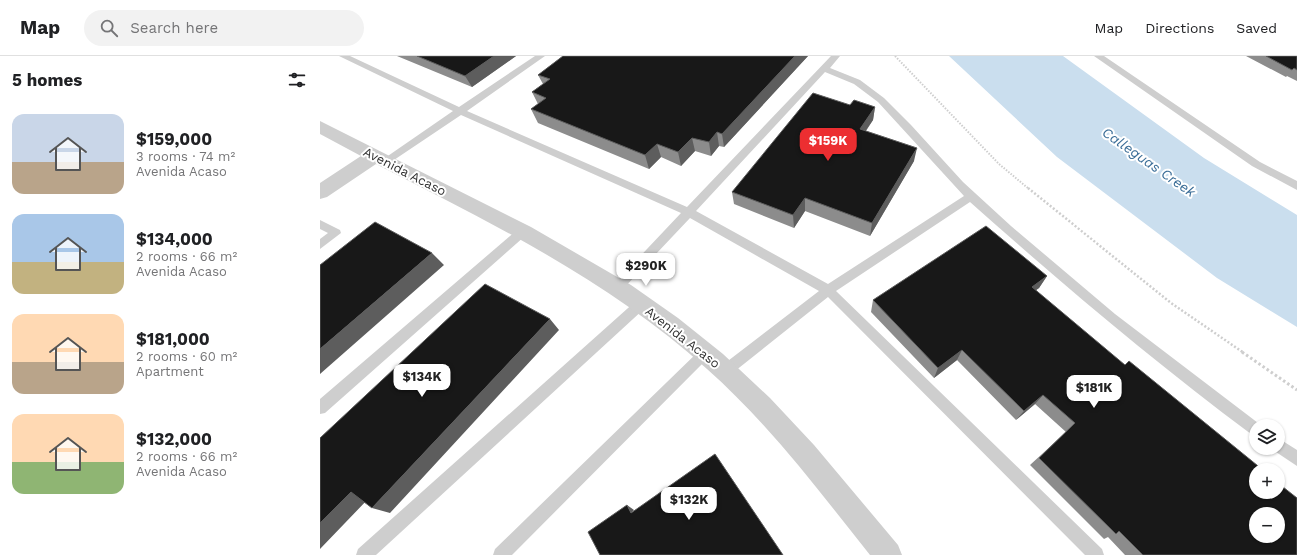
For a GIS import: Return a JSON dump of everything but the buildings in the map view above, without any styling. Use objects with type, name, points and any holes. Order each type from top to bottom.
[{"type":"street","name":"Avenida Acaso","points":[[320,127],[457,198],[581,265],[671,325],[705,353],[751,396],[799,447],[888,555]]},
{"type":"street","points":[[320,192],[380,159]]},
{"type":"lane","points":[[342,56],[460,111],[688,212],[828,290],[1096,555]]},
{"type":"lane","points":[[380,159],[460,111],[541,56]]},
{"type":"lane","points":[[617,288],[836,56]]},
{"type":"lane","points":[[1098,56],[1256,164],[1297,186]]},
{"type":"lane","points":[[825,69],[865,86],[971,196],[1071,285],[1193,383],[1249,424]]},
{"type":"lane","points":[[725,371],[828,290],[971,196]]},
{"type":"lane","points":[[320,224],[336,233],[320,245]]},
{"type":"lane","points":[[320,408],[521,233]]},
{"type":"lane","points":[[364,555],[641,304]]},
{"type":"lane","points":[[501,555],[705,353]]},
{"type":"lane","points":[[1285,450],[1297,459]]},
{"type":"path","points":[[895,56],[999,164],[1082,234],[1171,302],[1297,390]]},
{"type":"water","name":"Calleguas Creek","points":[[949,56],[1063,56],[1204,158],[1297,215],[1297,327],[1217,278],[1057,157]]}]
